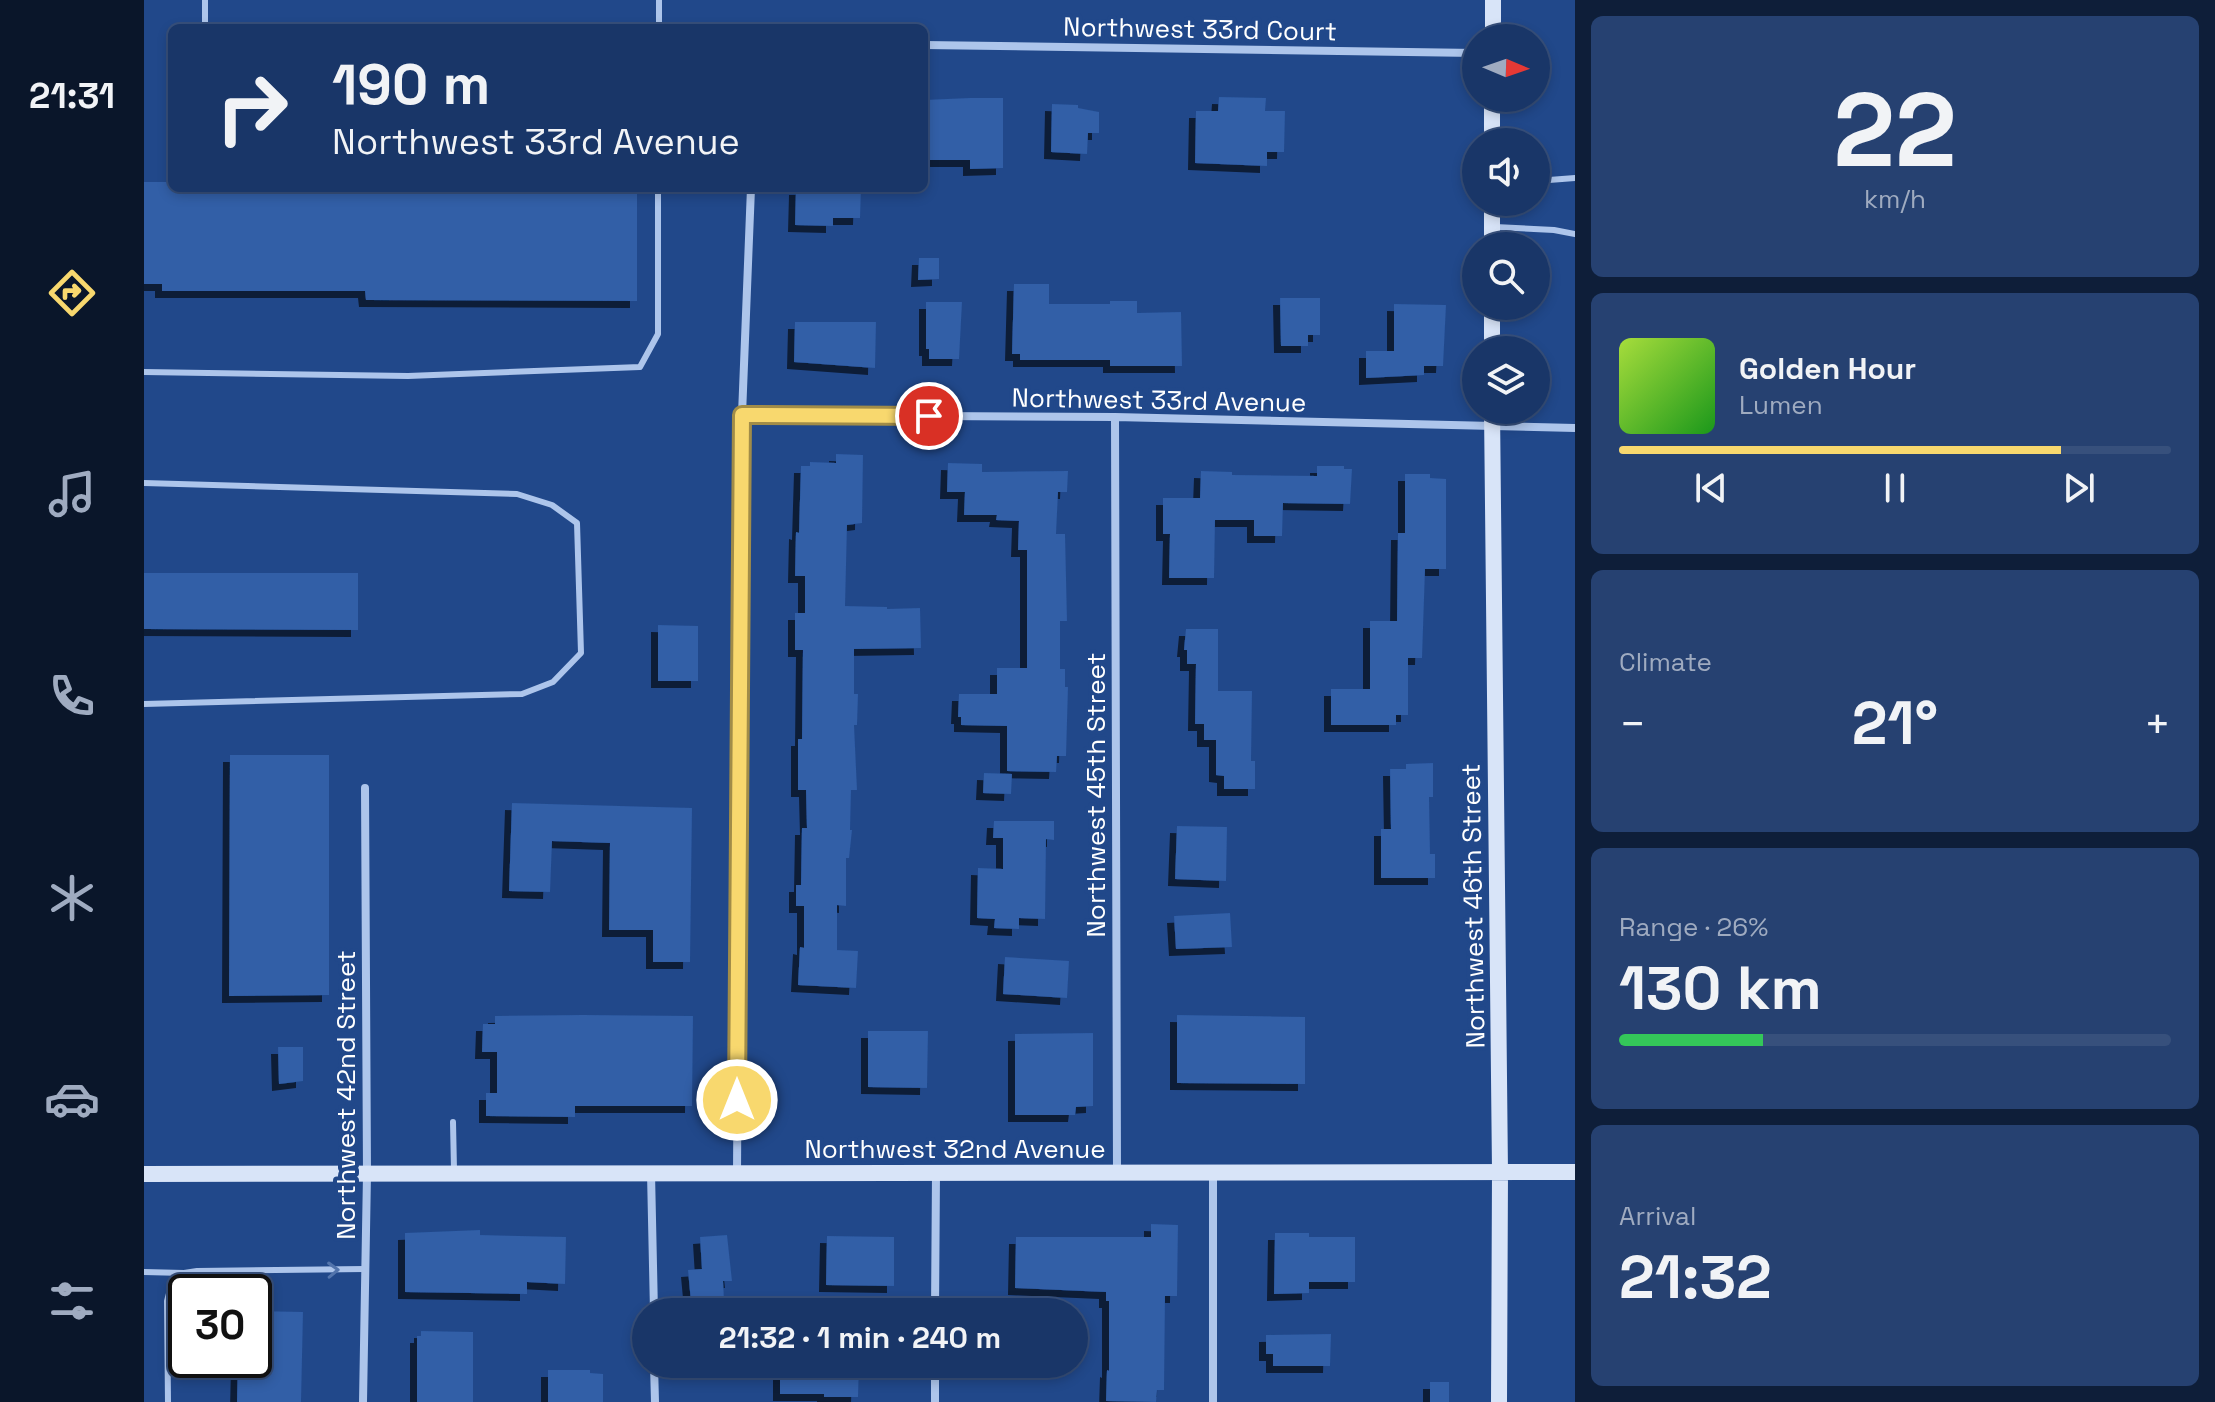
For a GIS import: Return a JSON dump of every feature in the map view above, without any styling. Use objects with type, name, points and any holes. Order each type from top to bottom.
[{"type":"main road","points":[[1493,0],[1493,24]]},
{"type":"main road","points":[[1492,216],[1492,232]]},
{"type":"main road","name":"Northwest 46th Street","points":[[1492,424],[1500,1172],[1499,1402]]},
{"type":"main road","name":"Northwest 32nd Avenue","points":[[144,1174],[1575,1172]]},
{"type":"street","name":"Northwest 33rd Court","points":[[928,45],[1462,53]]},
{"type":"street","points":[[737,1173],[742,415],[751,192]]},
{"type":"street","name":"Northwest 33rd Avenue","points":[[742,415],[1462,418]]},
{"type":"street","name":"Northwest 45th Street","points":[[1115,417],[1117,1173]]},
{"type":"street","name":"Northwest 33rd Avenue","points":[[1542,424],[1575,428]]},
{"type":"street","name":"Northwest 42nd Street","points":[[363,1402],[367,1174],[365,788]]},
{"type":"street","points":[[1213,1172],[1213,1402]]},
{"type":"street","points":[[651,1173],[654,1298]]},
{"type":"street","points":[[935,1298],[936,1173]]},
{"type":"street","points":[[654,1378],[655,1402]]},
{"type":"street","points":[[935,1378],[935,1402]]},
{"type":"lane","points":[[205,0],[205,24]]},
{"type":"lane","points":[[659,0],[659,24]]},
{"type":"lane","points":[[1550,180],[1575,178]]},
{"type":"lane","points":[[144,372],[408,376],[640,367],[658,334],[658,192]]},
{"type":"lane","points":[[1492,226],[1575,234]]},
{"type":"lane","points":[[144,483],[517,494],[552,505],[577,523],[581,653],[553,682],[522,694],[144,704]]},
{"type":"lane","points":[[453,1122],[454,1174]]},
{"type":"lane","points":[[144,1272],[365,1269]]},
{"type":"lane","points":[[168,1402],[167,1301],[172,1282],[184,1273]]},
{"type":"building","points":[[1219,97],[1266,98],[1265,111],[1285,111],[1284,152],[1267,152],[1267,166],[1195,163],[1196,111],[1218,111]]},
{"type":"building","points":[[1003,98],[1003,168],[970,169],[970,160],[928,160],[928,100]]},
{"type":"building","points":[[1052,104],[1078,105],[1078,108],[1099,112],[1099,133],[1088,133],[1087,154],[1051,152]]},
{"type":"building","points":[[144,182],[168,182],[168,192],[637,192],[637,301],[366,300],[365,291],[162,291],[162,284],[144,284]]},
{"type":"building","points":[[796,192],[861,192],[860,218],[833,218],[833,226],[795,225]]},
{"type":"building","points":[[919,258],[939,258],[939,279],[918,280]]},
{"type":"building","points":[[1014,284],[1049,284],[1049,304],[1137,301],[1137,313],[1181,312],[1182,366],[1110,366],[1110,360],[1020,360],[1020,354],[1012,354]]},
{"type":"building","points":[[1280,298],[1320,298],[1320,335],[1308,335],[1308,346],[1281,346]]},
{"type":"building","points":[[926,302],[962,302],[959,359],[929,359],[929,349],[926,349]]},
{"type":"building","points":[[1394,304],[1446,305],[1443,366],[1424,366],[1424,375],[1366,378],[1366,351],[1394,351]]},
{"type":"building","points":[[795,322],[876,322],[875,368],[794,362]]},
{"type":"building","points":[[836,454],[863,455],[862,523],[847,525],[845,606],[920,608],[921,648],[854,649],[854,694],[858,694],[857,725],[854,725],[857,790],[851,790],[852,830],[849,858],[846,858],[846,906],[837,905],[837,950],[858,951],[856,988],[798,985],[800,947],[804,948],[804,906],[796,906],[796,885],[801,885],[802,828],[807,828],[806,790],[798,790],[803,650],[795,650],[795,613],[805,613],[805,576],[795,576],[796,532],[799,533],[801,466],[810,466],[810,462],[836,463]]},
{"type":"building","points":[[948,463],[982,464],[982,472],[1068,471],[1067,492],[1058,492],[1056,534],[1065,534],[1067,621],[1060,621],[1060,669],[1065,669],[1065,687],[1068,687],[1066,756],[1057,756],[1056,772],[1007,771],[1007,726],[961,725],[961,717],[958,717],[959,694],[997,694],[997,668],[1027,668],[1027,550],[1018,550],[1019,521],[996,520],[997,515],[964,515],[965,492],[947,492]]},
{"type":"building","points":[[1317,466],[1352,469],[1350,504],[1283,503],[1282,536],[1254,536],[1254,520],[1215,520],[1214,578],[1169,578],[1170,534],[1163,534],[1163,498],[1200,498],[1201,471],[1232,472],[1232,475],[1317,476]]},
{"type":"building","points":[[1405,474],[1430,474],[1430,478],[1446,479],[1446,569],[1425,569],[1422,658],[1408,658],[1408,715],[1396,715],[1396,725],[1331,725],[1331,689],[1370,689],[1370,621],[1397,621],[1398,533],[1405,533]]},
{"type":"building","points":[[144,573],[358,573],[358,630],[144,629]]},
{"type":"building","points":[[658,625],[698,626],[698,681],[658,681]]},
{"type":"building","points":[[1186,629],[1218,629],[1218,691],[1252,691],[1251,761],[1255,761],[1255,789],[1224,789],[1224,776],[1216,775],[1216,740],[1204,740],[1204,724],[1195,724],[1196,664],[1187,664],[1187,650],[1184,650]]},
{"type":"building","points":[[230,755],[329,755],[329,995],[229,996]]},
{"type":"building","points":[[1433,763],[1433,797],[1429,797],[1430,854],[1435,854],[1435,878],[1381,878],[1381,829],[1391,829],[1390,769],[1406,769],[1406,764]]},
{"type":"building","points":[[984,773],[1012,774],[1011,794],[983,793]]},
{"type":"building","points":[[512,803],[692,808],[690,962],[653,962],[653,930],[609,930],[610,843],[552,841],[550,892],[509,891]]},
{"type":"building","points":[[994,821],[1054,821],[1054,840],[1046,839],[1045,919],[1019,918],[1019,929],[994,928],[995,919],[977,918],[978,868],[1003,869],[1003,838],[993,838]]},
{"type":"building","points":[[1177,826],[1227,827],[1226,881],[1175,879]]},
{"type":"building","points":[[1230,913],[1232,947],[1176,949],[1174,916]]},
{"type":"building","points":[[1005,957],[1069,961],[1067,998],[1003,994]]},
{"type":"building","points":[[1177,1015],[1305,1017],[1305,1084],[1177,1083]]},
{"type":"building","points":[[495,1016],[693,1016],[692,1106],[575,1106],[575,1117],[486,1116],[486,1093],[497,1093],[497,1052],[482,1052],[483,1024],[495,1024]]},
{"type":"building","points":[[868,1031],[928,1031],[927,1088],[868,1087]]},
{"type":"building","points":[[1093,1033],[1093,1106],[1076,1107],[1075,1115],[1015,1115],[1015,1034]]},
{"type":"building","points":[[278,1047],[303,1047],[303,1081],[279,1084]]},
{"type":"building","points":[[1151,1224],[1178,1225],[1177,1296],[1165,1296],[1164,1390],[1157,1390],[1156,1402],[1106,1401],[1109,1301],[1106,1301],[1106,1292],[1015,1288],[1016,1237],[1151,1237]]},
{"type":"building","points":[[480,1230],[480,1235],[566,1237],[565,1284],[527,1282],[527,1294],[405,1292],[405,1233]]},
{"type":"building","points":[[1275,1233],[1355,1237],[1355,1282],[1309,1282],[1309,1293],[1274,1294]]},
{"type":"building","points":[[727,1235],[732,1281],[723,1281],[724,1298],[691,1298],[688,1270],[702,1269],[700,1237]]},
{"type":"building","points":[[827,1236],[894,1237],[894,1286],[826,1285]]},
{"type":"building","points":[[272,1311],[303,1312],[301,1402],[237,1402],[238,1378],[272,1378]]},
{"type":"building","points":[[421,1331],[473,1332],[473,1402],[417,1402],[417,1336],[421,1336]]},
{"type":"building","points":[[1331,1334],[1330,1366],[1273,1366],[1273,1354],[1266,1354],[1266,1335]]},
{"type":"building","points":[[548,1370],[590,1370],[590,1373],[603,1374],[603,1402],[548,1402]]},
{"type":"building","points":[[780,1378],[859,1378],[858,1397],[780,1394]]},
{"type":"building","points":[[1430,1382],[1449,1382],[1449,1402],[1430,1402]]},
{"type":"route","points":[[737,1100],[742,415],[929,416]]}]
